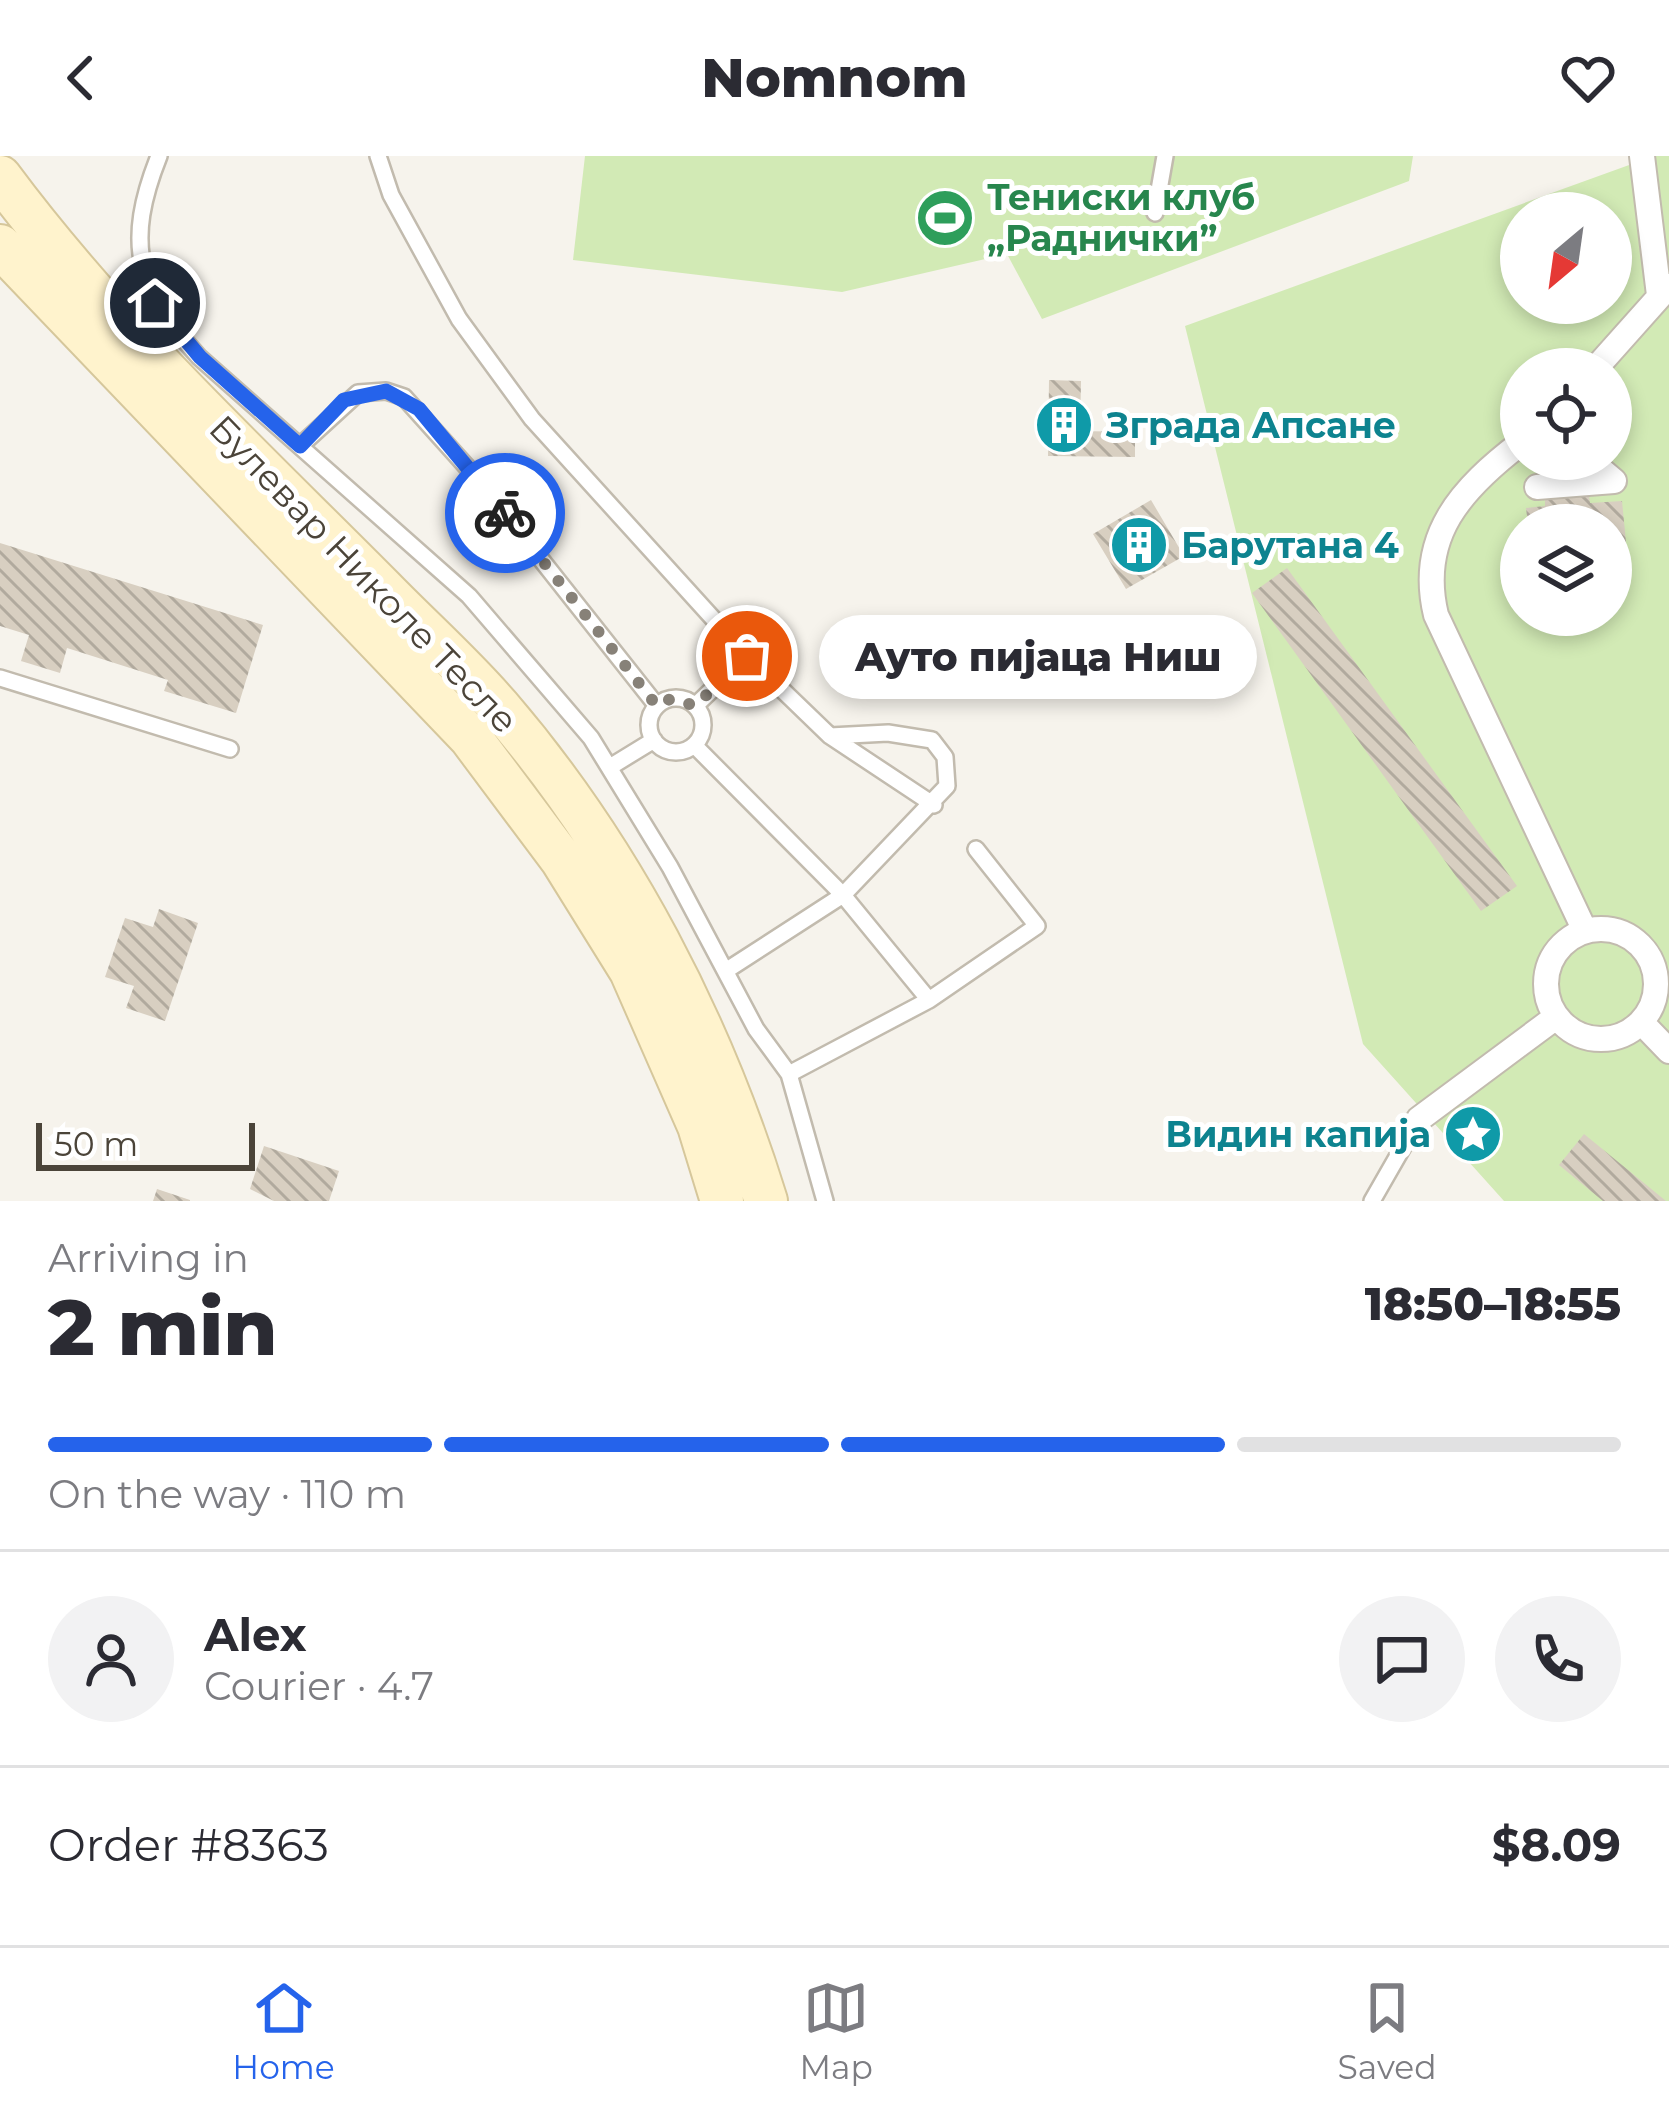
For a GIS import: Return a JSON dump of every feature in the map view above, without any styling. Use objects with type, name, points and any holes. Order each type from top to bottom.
[{"type":"main road","name":"Булевар Николе Тесле","points":[[0,177],[126,329],[500,707],[592,834],[667,956],[737,1108],[766,1201]]},
{"type":"main road","name":"Булевар Николе Тесле","points":[[0,247],[483,754],[562,860],[631,971],[699,1126],[722,1201]]},
{"type":"street","points":[[1614,348],[1664,291],[1642,156]]},
{"type":"street","points":[[1500,459],[1474,479],[1448,514],[1430,562],[1430,590],[1436,615],[1585,931]]},
{"type":"street","points":[[1537,487],[1613,480]]},
{"type":"street","points":[[1585,931],[1628,936],[1649,957],[1663,983],[1642,1023],[1614,1039],[1598,1040],[1582,1036],[1556,1017],[1546,989],[1551,960],[1585,931]]},
{"type":"street","points":[[1419,1119],[1556,1017]]},
{"type":"street","points":[[1642,1023],[1669,1051]]},
{"type":"lane","points":[[159,156],[139,237],[145,283],[161,315],[200,357],[469,596],[610,767],[757,1029],[789,1074],[825,1201]]},
{"type":"lane","points":[[378,156],[398,209],[484,357],[532,419],[747,656],[830,736],[934,805]]},
{"type":"lane","points":[[1155,213],[1165,156]]},
{"type":"lane","points":[[300,446],[358,393],[386,391],[404,397],[476,476],[657,706]]},
{"type":"lane","points":[[695,706],[747,656]]},
{"type":"lane","points":[[0,678],[230,749]]},
{"type":"lane","points":[[672,698],[695,706],[703,722],[694,745],[678,752],[654,740],[649,723],[657,706],[672,698]]},
{"type":"lane","points":[[728,970],[843,895],[934,805],[947,786],[948,770],[932,740],[887,734],[830,736]]},
{"type":"lane","points":[[610,767],[654,740]]},
{"type":"lane","points":[[694,745],[843,895],[929,1000]]},
{"type":"lane","points":[[789,1074],[929,1000],[1037,926],[976,849]]},
{"type":"lane","points":[[1372,1201],[1419,1119]]},
{"type":"green space","name":"Тениски клуб „Раднички”","points":[[585,156],[1413,156],[1409,181],[1042,319],[1007,254],[842,292],[573,260]]},
{"type":"green space","points":[[1654,156],[1669,156],[1669,1201],[1504,1201],[1363,1044],[1185,326],[1500,212],[1500,324],[1632,324],[1632,192],[1555,192]]},
{"type":"building","name":"Зграда Апсане","points":[[1049,380],[1081,381],[1080,431],[1135,432],[1135,457],[1048,456]]},
{"type":"building","points":[[1589,495],[1590,503],[1622,504],[1545,504],[1545,499]]},
{"type":"building","name":"Барутана 4","points":[[1151,500],[1184,556],[1126,589],[1093,534]]},
{"type":"building","points":[[0,543],[263,625],[236,713],[164,691],[168,680],[67,648],[60,673],[21,661],[29,635],[0,626]]},
{"type":"building","points":[[1287,568],[1517,886],[1481,911],[1252,593]]},
{"type":"building","points":[[159,909],[198,923],[165,1021],[126,1008],[134,986],[105,977],[125,918],[153,927]]},
{"type":"building","points":[[1584,1134],[1666,1201],[1603,1201],[1559,1165]]},
{"type":"building","points":[[264,1146],[339,1171],[329,1201],[274,1201],[250,1189]]},
{"type":"building","points":[[157,1189],[190,1200],[190,1201],[153,1201]]},
{"type":"way so far","points":[[505,513],[657,706],[680,698],[695,706],[747,656]]},
{"type":"place","name":"Тениски клуб „Раднички”","points":[[945,218]]},
{"type":"place","name":"Зграда Апсане","points":[[1064,425]]},
{"type":"place","name":"Барутана 4","points":[[1139,545]]},
{"type":"place","name":"Ауто пијаца Ниш","points":[[747,656]]},
{"type":"place","name":"Видин капија","points":[[1473,1134]]},
{"type":"route","points":[[155,303],[200,357],[300,446],[344,400],[358,393],[386,391],[419,409],[505,513]]}]
